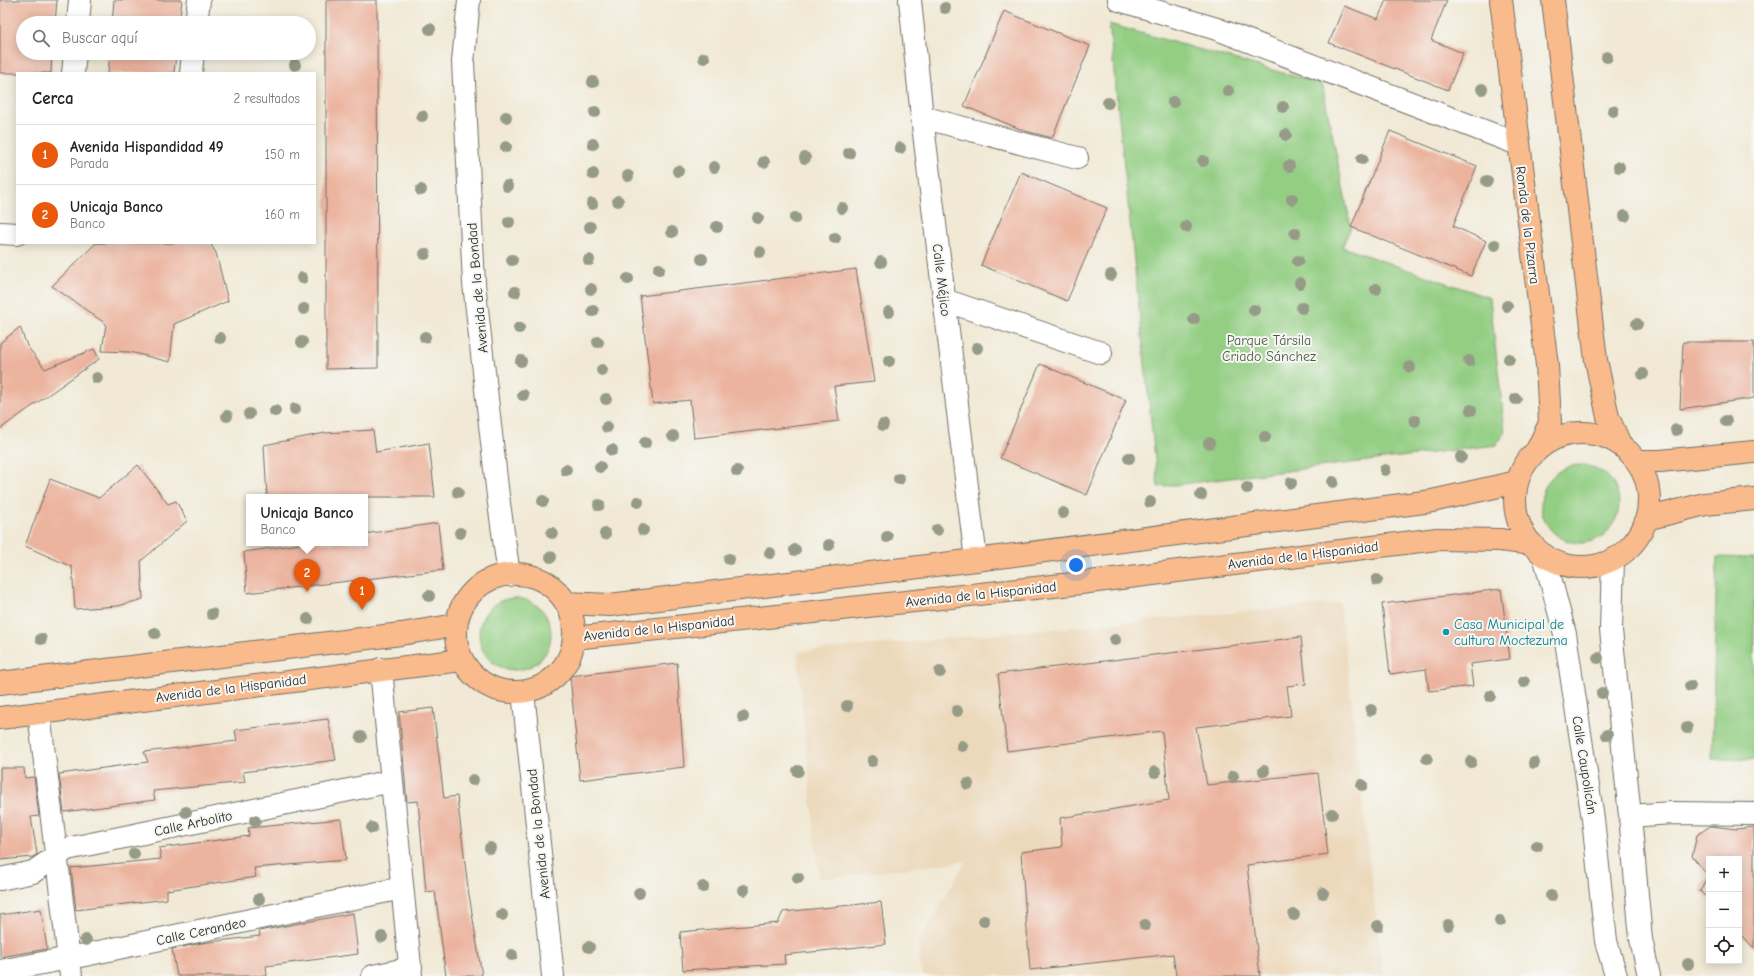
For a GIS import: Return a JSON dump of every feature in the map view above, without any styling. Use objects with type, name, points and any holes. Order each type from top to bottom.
[{"type":"main road","name":"Ronda de la Pizarra","points":[[1501,0],[1547,365],[1550,423],[1538,448]]},
{"type":"main road","points":[[1553,0],[1596,360],[1608,417],[1620,444],[1637,461],[1644,474],[1649,491],[1649,505],[1646,519],[1640,533],[1632,545],[1613,559],[1591,566],[1574,566],[1559,563],[1538,549],[1522,531],[1517,517],[1515,499],[1517,482],[1529,459],[1538,448],[1552,438],[1567,434],[1587,433],[1603,437],[1620,444]]},
{"type":"main road","points":[[1637,461],[1660,461],[1754,452]]},
{"type":"main road","name":"Avenida de la Hispanidad","points":[[566,603],[610,605],[976,560],[1432,501],[1517,482]]},
{"type":"main road","points":[[1646,519],[1705,504],[1754,499]]},
{"type":"main road","name":"Avenida de la Hispanidad","points":[[574,638],[1081,583],[1437,539],[1500,540],[1538,549]]},
{"type":"main road","points":[[509,575],[530,576],[544,582],[556,591],[566,603],[572,620],[574,638],[570,654],[562,669],[549,681],[537,688],[523,692],[497,690],[482,683],[471,673],[462,660],[456,642],[456,625],[462,607],[473,592],[488,581],[509,575]]},
{"type":"main road","points":[[0,683],[401,634],[456,625]]},
{"type":"main road","name":"Avenida de la Hispanidad","points":[[0,718],[462,660]]},
{"type":"street","points":[[79,16],[80,0]]},
{"type":"street","points":[[197,16],[199,0]]},
{"type":"street","name":"Avenida de la Bondad","points":[[469,0],[463,62],[474,283],[498,496],[509,575]]},
{"type":"street","name":"Calle Méjico","points":[[910,0],[922,117],[976,560]]},
{"type":"street","points":[[1119,0],[1217,29],[1518,144]]},
{"type":"street","points":[[73,72],[74,60]]},
{"type":"street","points":[[191,72],[192,60]]},
{"type":"street","points":[[922,117],[1077,158]]},
{"type":"street","points":[[0,233],[16,234]]},
{"type":"street","points":[[944,300],[1101,353]]},
{"type":"street","name":"Calle Caupolicán","points":[[1538,549],[1565,634],[1593,819],[1606,942],[1616,976]]},
{"type":"street","points":[[1613,559],[1611,630],[1641,939],[1649,976]]},
{"type":"street","points":[[372,976],[411,972],[382,669]]},
{"type":"street","name":"Avenida de la Bondad","points":[[523,692],[553,976]]},
{"type":"street","points":[[39,713],[70,967]]},
{"type":"street","name":"Calle Arbolito","points":[[0,880],[33,872],[67,849],[392,782]]},
{"type":"street","points":[[1630,816],[1672,813],[1754,814]]},
{"type":"street","name":"Calle Cerandeo","points":[[0,971],[70,967],[402,888]]},
{"type":"shaded area","points":[[1340,603],[1383,976],[922,976],[918,943],[966,861],[819,879],[797,652]]},
{"type":"green space","name":"Parque Társila Criado Sánchez","points":[[1109,24],[1322,84],[1351,227],[1342,247],[1490,298],[1505,433],[1496,445],[1158,487]]},
{"type":"green space","points":[[1580,465],[1595,468],[1602,472],[1612,482],[1616,489],[1619,504],[1616,519],[1612,526],[1602,536],[1595,540],[1580,543],[1565,540],[1558,536],[1548,526],[1544,519],[1541,504],[1544,489],[1548,482],[1558,472],[1565,468]]},
{"type":"green space","points":[[1717,557],[1754,558],[1754,760],[1712,759]]},
{"type":"green space","points":[[515,598],[529,601],[541,608],[548,620],[551,634],[548,648],[541,660],[529,667],[515,670],[501,667],[489,660],[482,648],[479,634],[482,620],[489,608],[501,601]]},
{"type":"building","points":[[0,0],[57,0],[56,16],[16,16],[16,60],[52,60],[51,72],[0,73]]},
{"type":"building","points":[[114,0],[182,0],[180,16],[113,16]]},
{"type":"building","points":[[326,0],[377,0],[378,368],[326,369]]},
{"type":"building","points":[[1386,0],[1447,0],[1431,40],[1463,53],[1448,90],[1329,43],[1344,6],[1378,19]]},
{"type":"building","points":[[1004,11],[1090,46],[1052,138],[1025,131],[964,106]]},
{"type":"building","points":[[109,60],[175,60],[174,72],[108,72]]},
{"type":"building","points":[[1390,131],[1477,166],[1453,226],[1486,241],[1471,276],[1351,227]]},
{"type":"building","points":[[1021,172],[1107,208],[1067,301],[981,265]]},
{"type":"building","points":[[95,244],[211,244],[216,253],[228,301],[174,324],[170,362],[130,352],[102,351],[106,324],[52,286]]},
{"type":"building","points":[[856,269],[874,382],[834,386],[839,421],[694,438],[690,400],[653,404],[640,296]]},
{"type":"building","points":[[20,327],[27,346],[45,369],[94,349],[99,359],[0,429],[0,343]]},
{"type":"building","points":[[1683,342],[1754,342],[1754,398],[1680,409]]},
{"type":"building","points":[[1040,364],[1126,400],[1087,495],[1000,458]]},
{"type":"building","points":[[373,430],[376,452],[429,443],[435,497],[368,497],[368,494],[267,494],[264,445],[325,433]]},
{"type":"building","points":[[138,465],[168,504],[176,501],[187,521],[141,561],[143,599],[118,606],[75,609],[72,567],[25,546],[50,479],[99,498]]},
{"type":"building","points":[[438,523],[443,570],[247,593],[244,552],[286,546],[368,546],[368,534]]},
{"type":"building","name":"Casa Municipal de cultura Moctezuma","points":[[1501,589],[1510,659],[1470,664],[1473,686],[1429,691],[1426,669],[1390,674],[1382,604]]},
{"type":"building","points":[[1301,637],[1306,684],[1287,686],[1291,716],[1196,727],[1207,785],[1318,773],[1328,854],[1247,865],[1260,976],[1176,976],[1173,954],[1030,970],[1021,852],[1062,847],[1060,818],[1169,800],[1162,731],[1007,751],[998,674]]},
{"type":"building","points":[[677,663],[684,767],[580,780],[570,676]]},
{"type":"building","points":[[433,708],[444,798],[457,796],[468,888],[482,976],[446,976],[435,891],[426,892],[418,801],[407,802],[399,712]]},
{"type":"building","points":[[328,719],[336,760],[243,772],[245,782],[153,791],[155,800],[64,812],[59,774],[148,762],[144,752],[237,741],[235,730]]},
{"type":"building","points":[[0,768],[24,768],[25,778],[34,777],[39,816],[31,817],[37,854],[33,857],[0,860]]},
{"type":"building","points":[[341,819],[346,860],[254,868],[256,877],[167,890],[167,899],[76,910],[71,868],[161,859],[159,848],[249,836],[248,828]]},
{"type":"building","points":[[1710,826],[1737,829],[1754,827],[1754,948],[1742,935],[1742,856],[1706,856],[1706,873],[1692,856],[1697,835]]},
{"type":"building","points":[[1706,879],[1706,897],[1700,891]]},
{"type":"building","points":[[881,902],[886,944],[784,955],[785,964],[683,970],[680,932],[778,923],[783,912]]},
{"type":"building","points":[[41,909],[47,949],[0,957],[0,915]]},
{"type":"building","points":[[353,913],[358,954],[266,966],[267,976],[177,976],[172,949],[202,943],[260,936],[259,931]]},
{"type":"place","name":"Unicaja Banco","points":[[307,592]]},
{"type":"place","name":"Avenida Hispandidad 49","points":[[362,610]]},
{"type":"place","name":"Casa Municipal de cultura Moctezuma","points":[[1446,632]]}]
